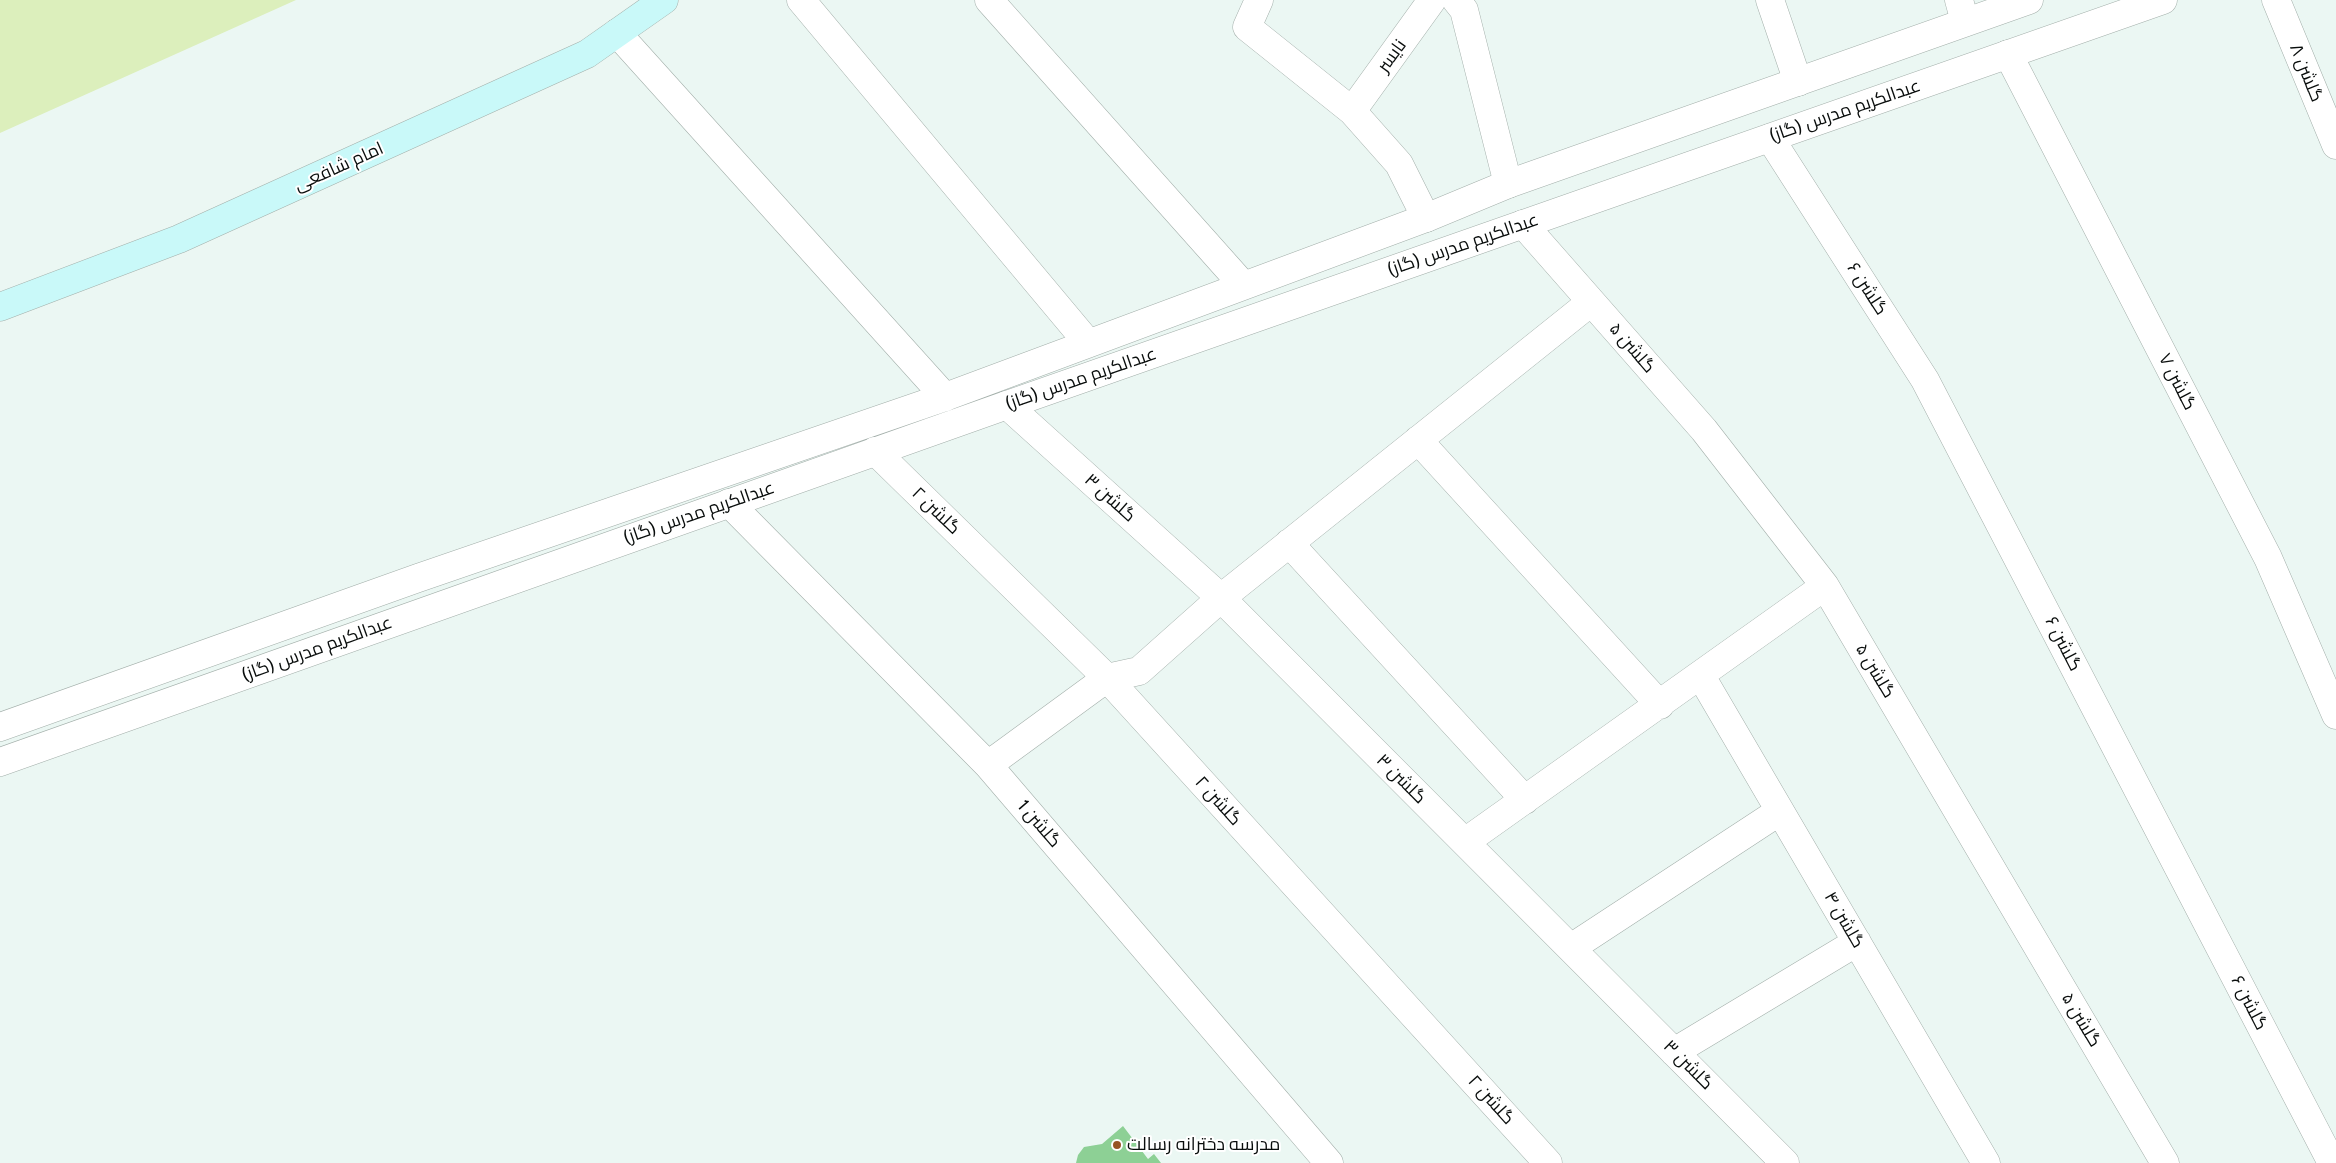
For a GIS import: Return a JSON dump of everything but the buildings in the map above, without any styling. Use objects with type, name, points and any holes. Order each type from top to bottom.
[{"type":"main road","name":"امام شافعی","points":[[0,307],[179,239],[587,54],[664,0]]},
{"type":"street","points":[[801,0],[1088,343]]},
{"type":"street","points":[[1259,0],[1247,27],[1352,111],[1399,164],[1426,218]]},
{"type":"street","name":"نایسر","points":[[1352,111],[1432,0]]},
{"type":"street","points":[[1456,0],[1464,10],[1508,184],[1523,224]]},
{"type":"street","points":[[1770,0],[1798,82]]},
{"type":"street","name":"عبدالکریم مدرس (گاز)","points":[[0,726],[418,578],[945,397],[1426,218],[1508,184],[1798,82],[1962,11],[2029,0]]},
{"type":"street","name":"عبدالکریم مدرس (گاز)","points":[[0,762],[875,451],[2163,0]]},
{"type":"street","name":"گلشن ۸","points":[[2276,0],[2336,145]]},
{"type":"street","points":[[1003,5],[1243,286]]},
{"type":"street","points":[[617,33],[945,397],[960,422]]},
{"type":"street","name":"گلشن ۷","points":[[2008,54],[2268,558],[2336,715]]},
{"type":"street","name":"گلشن ۶","points":[[1770,138],[1925,380],[2332,1163]]},
{"type":"street","name":"گلشن ۵","points":[[1523,224],[1704,430],[1825,586],[2165,1163]]},
{"type":"street","points":[[988,765],[1107,678],[1139,671],[1221,598],[1591,302]]},
{"type":"street","name":"گلشن ۳","points":[[1007,405],[1221,598],[1786,1163]]},
{"type":"street","points":[[1418,440],[1660,705]]},
{"type":"street","name":"گلشن ۲","points":[[875,451],[1107,678],[1548,1163]]},
{"type":"street","name":"گلشن 1","points":[[729,503],[988,765],[1330,1163]]},
{"type":"street","points":[[1289,543],[1525,800]]},
{"type":"street","points":[[1465,842],[1825,586]]},
{"type":"street","name":"گلشن ۴","points":[[1701,676],[1986,1163]]},
{"type":"street","points":[[1571,948],[1780,811]]},
{"type":"street","points":[[1674,1052],[1857,942]]},
{"type":"green space","points":[[0,0],[296,0],[0,133]]},
{"type":"place","name":"مدرسه دخترانه رسالت","points":[[1117,1145]]}]
